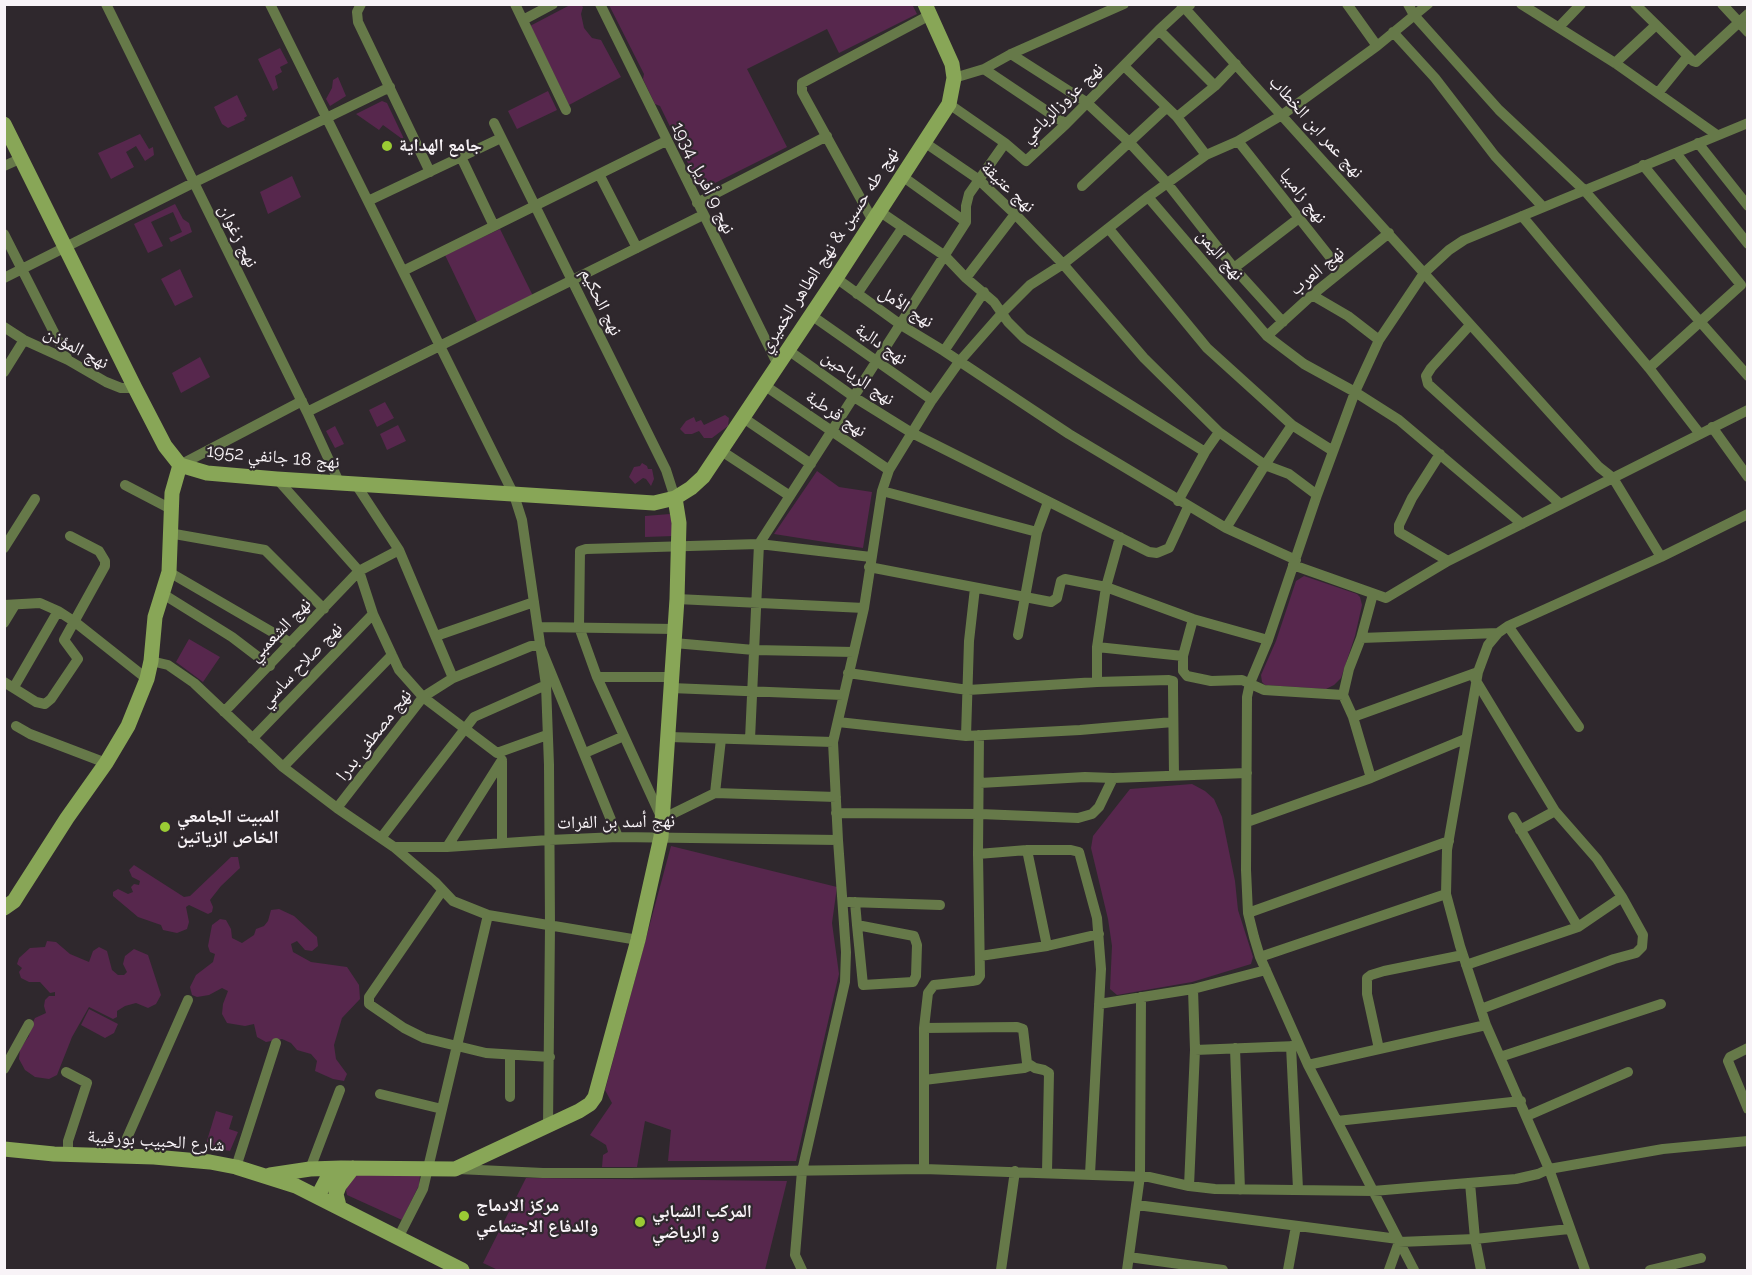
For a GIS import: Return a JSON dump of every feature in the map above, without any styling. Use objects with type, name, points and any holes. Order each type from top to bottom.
[{"type":"street","name":"نهج زغوان","points":[[106,4],[307,412],[347,483],[399,550],[453,678]]},
{"type":"street","points":[[270,4],[514,495],[522,519],[546,685],[550,926],[548,1126]]},
{"type":"street","points":[[361,4],[357,12],[358,22],[430,171]]},
{"type":"street","points":[[515,4],[566,110]]},
{"type":"street","points":[[523,20],[553,4]]},
{"type":"street","name":"نهج 9 أفريل 1934","points":[[600,4],[778,365]]},
{"type":"street","points":[[954,78],[984,69],[1011,54],[1124,4]]},
{"type":"street","points":[[1408,4],[1414,15],[1499,110],[1584,190],[1748,376]]},
{"type":"street","points":[[802,1270],[795,1256],[802,1171],[845,982],[846,952],[837,840],[833,742],[864,608],[882,491],[890,470],[932,400],[959,362],[1030,285],[1063,264],[1148,196],[1206,155],[1239,141],[1282,115],[1377,46],[1428,4]]},
{"type":"street","points":[[1521,4],[1615,63],[1717,135]]},
{"type":"street","points":[[1559,27],[1581,4]]},
{"type":"street","points":[[1635,4],[1695,62],[1699,62],[1748,14]]},
{"type":"street","points":[[1722,4],[1748,32]]},
{"type":"street","name":"نهج عزوزالرباعي","points":[[949,104],[1005,143],[1026,161],[1185,5]]},
{"type":"street","name":"نهج عمر ابن الخطاب","points":[[1185,5],[1470,325],[1599,467],[1613,478],[1661,557]]},
{"type":"street","points":[[1346,6],[1377,46]]},
{"type":"street","points":[[928,10],[803,82],[801,87],[827,136],[876,216],[903,227],[945,256],[966,278],[984,292],[1014,328],[1049,355],[1205,452]]},
{"type":"street","name":"نهج طه حسين & نهج الطاهر الخميري","points":[[675,498],[703,477],[949,104],[954,78],[949,56],[928,10]]},
{"type":"street","points":[[1615,63],[1656,25]]},
{"type":"street","points":[[1159,30],[1215,86]]},
{"type":"street","points":[[1393,32],[1435,78],[1495,156],[1543,207]]},
{"type":"street","points":[[1011,54],[1086,102],[1129,142],[1167,183],[1234,268],[1283,322]]},
{"type":"street","points":[[1658,93],[1688,56]]},
{"type":"street","points":[[1177,117],[1215,86],[1236,64]]},
{"type":"street","points":[[1124,66],[1177,117],[1206,155]]},
{"type":"street","points":[[984,69],[1066,124]]},
{"type":"street","points":[[4,278],[390,87]]},
{"type":"street","points":[[1082,186],[1166,108]]},
{"type":"street","name":"نهج الحكيم","points":[[494,123],[666,470],[675,498]]},
{"type":"street","points":[[1414,1270],[1308,1065],[1295,1046],[1260,957],[1248,913],[1246,870],[1247,697],[1250,683],[1268,640],[1354,392],[1379,340],[1424,273],[1449,250],[1464,240],[1748,123]]},
{"type":"street","name":"نهج 18 جانفي 1952","points":[[4,124],[135,388],[165,446],[180,465],[207,473],[514,495],[637,503],[654,503],[675,498]]},
{"type":"street","points":[[697,203],[827,136]]},
{"type":"street","points":[[368,201],[501,138]]},
{"type":"street","points":[[403,271],[666,141]]},
{"type":"street","name":"نهج زامبيا","points":[[1239,141],[1341,271]]},
{"type":"street","name":"نهج عتيقة","points":[[924,142],[978,179],[1015,214],[1063,264],[1144,358],[1219,432],[1265,465],[1289,474],[1317,495]]},
{"type":"street","points":[[750,739],[759,544],[966,222],[967,198],[1005,143]]},
{"type":"street","points":[[1698,143],[1748,206]]},
{"type":"street","points":[[1676,153],[1748,244]]},
{"type":"street","points":[[461,157],[494,226]]},
{"type":"street","points":[[4,165],[22,159]]},
{"type":"street","points":[[1643,165],[1741,285],[1648,368]]},
{"type":"street","points":[[599,174],[636,248]]},
{"type":"street","points":[[902,176],[966,222]]},
{"type":"street","name":"نهج اليمن","points":[[1148,196],[1267,336],[1304,364],[1399,420],[1522,524]]},
{"type":"street","points":[[966,278],[1015,214]]},
{"type":"street","points":[[307,412],[703,215]]},
{"type":"street","points":[[1522,216],[1700,434]]},
{"type":"street","points":[[1234,268],[1299,218]]},
{"type":"street","points":[[857,294],[903,227]]},
{"type":"street","points":[[1109,229],[1207,348],[1292,425],[1333,451]]},
{"type":"street","name":"نهج العرب","points":[[1267,336],[1312,295],[1389,233]]},
{"type":"street","points":[[4,234],[68,360]]},
{"type":"street","name":"نهج الأمل","points":[[836,278],[901,325],[1069,434],[1188,507],[1294,562],[1373,594]]},
{"type":"street","points":[[944,351],[984,292]]},
{"type":"street","points":[[1312,295],[1348,316],[1379,340]]},
{"type":"street","name":"نهج دالية","points":[[811,315],[932,400]]},
{"type":"street","points":[[1470,325],[1431,368],[1426,381],[1560,504]]},
{"type":"street","name":"نهج المؤذن","points":[[4,327],[24,340],[68,360],[106,382],[121,388],[135,388]]},
{"type":"street","points":[[4,372],[24,340]]},
{"type":"street","name":"نهج الرياحين","points":[[788,350],[854,398],[912,432],[1149,552],[1157,553],[1169,548],[1188,507]]},
{"type":"street","name":"نهج قرطبة","points":[[764,385],[890,470]]},
{"type":"street","points":[[4,908],[20,893],[67,818],[106,764],[128,726],[147,679],[155,617],[169,572],[172,493],[180,465],[302,401]]},
{"type":"street","points":[[1371,777],[1353,717],[1343,695],[1373,594],[1386,598],[1448,561],[1748,410]]},
{"type":"street","points":[[742,417],[811,464]]},
{"type":"street","points":[[1226,528],[1292,425]]},
{"type":"street","points":[[1712,427],[1748,477]]},
{"type":"street","points":[[1178,501],[1205,452],[1219,432]]},
{"type":"street","points":[[720,450],[790,496]]},
{"type":"street","points":[[1440,453],[1412,498],[1399,525],[1399,532],[1448,561]]},
{"type":"street","points":[[277,479],[359,571],[373,614],[403,675],[423,698],[502,756]]},
{"type":"street","points":[[125,485],[171,509]]},
{"type":"street","points":[[882,491],[1037,532]]},
{"type":"street","points":[[455,1169],[579,1111],[590,1104],[595,1097],[638,940],[661,837],[678,599],[679,523],[675,498]]},
{"type":"street","points":[[4,548],[35,499]]},
{"type":"street","points":[[1018,635],[1037,532],[1048,502]]},
{"type":"street","points":[[1585,1270],[1549,1169],[1480,1009],[1446,894],[1449,841],[1476,676],[1488,645],[1498,633],[1508,626],[1661,557],[1748,514]]},
{"type":"street","points":[[169,533],[265,550],[324,609]]},
{"type":"street","points":[[58,611],[9,685],[42,704],[51,699],[79,658],[64,640],[105,566],[105,561],[99,551],[70,536]]},
{"type":"street","points":[[1096,682],[1097,647],[1106,587],[1120,537]]},
{"type":"street","points":[[662,819],[597,677],[579,627],[580,552],[586,549],[759,544],[870,562],[975,588],[1051,602],[1057,598],[1061,581],[1065,579],[1106,587],[1193,619],[1268,640]]},
{"type":"street","name":"نهج الشعمبي","points":[[224,712],[359,571],[399,550]]},
{"type":"street","points":[[169,572],[291,643]]},
{"type":"street","points":[[966,736],[969,642],[975,588]]},
{"type":"street","points":[[163,594],[232,638],[270,666]]},
{"type":"street","points":[[678,599],[864,608]]},
{"type":"street","points":[[436,636],[534,602]]},
{"type":"street","points":[[4,623],[10,605],[40,603],[75,622],[147,679]]},
{"type":"street","name":"نهج صلاح ساسي","points":[[252,739],[373,614]]},
{"type":"street","points":[[1193,619],[1183,656],[1183,671],[1187,676],[1203,680],[1242,680],[1264,690],[1343,695]]},
{"type":"street","points":[[1508,626],[1580,727]]},
{"type":"street","points":[[538,627],[579,627],[674,636],[754,650],[854,652]]},
{"type":"street","points":[[1361,638],[1498,633]]},
{"type":"street","name":"نهج مصطفى بدرا","points":[[337,808],[423,698],[453,678],[531,646],[540,646]]},
{"type":"street","points":[[540,646],[618,837]]},
{"type":"street","points":[[1097,647],[1183,656]]},
{"type":"street","points":[[283,766],[392,655]]},
{"type":"street","points":[[151,661],[168,665],[194,683],[283,766],[337,808],[394,847],[435,882],[453,901],[488,915],[638,940]]},
{"type":"street","points":[[1174,776],[1173,681],[1183,671]]},
{"type":"street","points":[[848,673],[968,690],[1096,682],[1166,679],[1173,681]]},
{"type":"street","points":[[1353,717],[1476,676]]},
{"type":"street","points":[[1476,676],[1555,811],[1597,859],[1643,935],[1642,947],[1636,953],[1480,1009]]},
{"type":"street","points":[[597,677],[752,692],[843,696]]},
{"type":"street","points":[[381,838],[474,717],[546,685]]},
{"type":"street","points":[[837,722],[966,736],[1173,722]]},
{"type":"street","points":[[16,726],[30,734],[106,764]]},
{"type":"street","points":[[447,847],[502,756],[548,735]]},
{"type":"street","points":[[924,1169],[926,1001],[934,985],[977,980],[980,976],[979,735]]},
{"type":"street","points":[[585,753],[624,736]]},
{"type":"street","points":[[669,737],[833,742]]},
{"type":"street","points":[[715,793],[721,739]]},
{"type":"street","points":[[1247,822],[1371,777],[1465,739]]},
{"type":"street","points":[[502,756],[502,843]]},
{"type":"street","points":[[980,783],[1085,777],[1247,773]]},
{"type":"street","points":[[836,813],[1086,817],[1099,807],[1113,778]]},
{"type":"street","points":[[662,819],[715,793],[836,797]]},
{"type":"street","points":[[1520,830],[1555,811]]},
{"type":"street","points":[[1513,817],[1578,927]]},
{"type":"street","name":"نهج أسد بن الفرات","points":[[394,847],[447,847],[618,837],[837,840]]},
{"type":"street","points":[[1248,913],[1449,841]]},
{"type":"street","points":[[978,854],[1027,850],[1079,852],[1097,918],[1101,969],[1090,1174]]},
{"type":"street","points":[[1027,850],[1047,946]]},
{"type":"street","points":[[442,891],[368,1001],[372,1007],[424,1038],[510,1056],[550,1058]]},
{"type":"street","points":[[1260,957],[1446,894]]},
{"type":"street","points":[[1379,1049],[1366,994],[1367,978],[1371,975],[1384,971],[1465,960],[1578,927],[1622,897]]},
{"type":"street","points":[[855,902],[857,925],[863,985],[913,982],[916,976],[917,945],[914,936],[857,925]]},
{"type":"street","points":[[842,903],[940,905]]},
{"type":"street","points":[[398,1238],[423,1189],[488,915]]},
{"type":"street","points":[[980,956],[1047,946],[1099,934]]},
{"type":"street","points":[[1099,1004],[1193,989],[1266,970]]},
{"type":"street","points":[[1189,1186],[1194,1050],[1193,989]]},
{"type":"street","points":[[1127,1270],[1140,1176],[1141,997]]},
{"type":"street","points":[[125,1156],[127,1138],[188,1000]]},
{"type":"street","points":[[1500,1057],[1661,1004]]},
{"type":"street","points":[[4,1069],[29,1024]]},
{"type":"street","points":[[1308,1065],[1486,1025]]},
{"type":"street","points":[[924,1028],[1022,1027],[1025,1058],[1029,1066]]},
{"type":"street","points":[[236,1167],[276,1043]]},
{"type":"street","points":[[1194,1050],[1295,1046]]},
{"type":"street","points":[[1295,1046],[1298,1189]]},
{"type":"street","points":[[1235,1048],[1240,1190]]},
{"type":"street","points":[[1748,1048],[1730,1057],[1728,1061],[1748,1109]]},
{"type":"street","points":[[510,1056],[510,1097]]},
{"type":"street","points":[[924,1080],[1029,1066],[1049,1073],[1047,1172]]},
{"type":"street","points":[[66,1072],[87,1083],[68,1141],[68,1155]]},
{"type":"street","points":[[1527,1116],[1628,1072]]},
{"type":"street","points":[[310,1169],[340,1090]]},
{"type":"street","points":[[380,1094],[442,1109]]},
{"type":"street","points":[[1337,1121],[1521,1101]]},
{"type":"street","points":[[267,1176],[310,1169],[347,1168],[598,1173],[924,1169],[1140,1176],[1189,1186],[1240,1190],[1372,1191],[1516,1179],[1549,1169],[1664,1149],[1748,1141]]},
{"type":"street","name":"شارع الحبيب بورقيبة","points":[[4,1149],[68,1155],[125,1156],[210,1162],[236,1167],[267,1176],[318,1196],[462,1270]]},
{"type":"street","points":[[318,1196],[329,1175],[347,1168]]},
{"type":"street","points":[[339,1206],[336,1194],[347,1168]]},
{"type":"street","points":[[1001,1270],[1014,1171]]},
{"type":"street","points":[[1470,1183],[1480,1270]]},
{"type":"street","points":[[1137,1206],[1398,1240],[1475,1239],[1569,1229]]},
{"type":"street","points":[[1288,1270],[1296,1226]]},
{"type":"street","points":[[1389,1270],[1398,1240]]},
{"type":"street","points":[[1129,1257],[1223,1270]]},
{"type":"street","points":[[1650,1270],[1701,1258]]},
{"type":"shaded area","points":[[912,4],[917,14],[839,53],[827,29],[747,69],[787,147],[701,190],[660,106],[655,104],[643,79],[644,74],[609,5]]},
{"type":"shaded area","points":[[570,5],[583,7],[581,14],[584,28],[592,38],[601,40],[621,77],[569,105],[530,26]]},
{"type":"shaded area","points":[[280,48],[288,63],[280,67],[282,72],[275,76],[278,88],[273,91],[258,59]]},
{"type":"shaded area","points":[[338,77],[346,96],[330,106],[326,99],[332,88],[333,80]]},
{"type":"shaded area","points":[[548,91],[557,110],[517,129],[508,111]]},
{"type":"shaded area","points":[[237,95],[247,116],[245,120],[228,128],[222,124],[214,107]]},
{"type":"shaded area","points":[[382,101],[387,103],[405,141],[383,125],[379,130],[356,114]]},
{"type":"shaded area","points":[[140,134],[149,149],[153,147],[154,155],[145,161],[136,146],[126,152],[134,167],[111,179],[98,153]]},
{"type":"shaded area","points":[[292,176],[301,197],[268,214],[260,192]]},
{"type":"shaded area","points":[[175,204],[183,219],[189,223],[192,232],[171,242],[169,238],[182,232],[173,212],[151,222],[163,246],[148,253],[134,224]]},
{"type":"shaded area","points":[[500,229],[533,296],[477,322],[445,255]]},
{"type":"shaded area","points":[[180,269],[193,297],[175,306],[161,279]]},
{"type":"shaded area","points":[[200,357],[210,377],[181,393],[172,373]]},
{"type":"shaded area","points":[[385,402],[394,418],[377,427],[369,410]]},
{"type":"shaded area","points":[[725,415],[729,418],[728,426],[712,438],[704,438],[699,431],[685,434],[680,429],[686,421],[694,417],[696,422],[701,420],[704,425]]},
{"type":"shaded area","points":[[398,425],[406,441],[387,450],[380,434]]},
{"type":"shaded area","points":[[335,426],[344,444],[335,448],[326,431]]},
{"type":"shaded area","points":[[642,463],[648,469],[652,469],[654,479],[651,486],[646,479],[643,478],[635,484],[629,477],[634,467]]},
{"type":"shaded area","points":[[817,471],[839,487],[872,492],[863,548],[774,534]]},
{"type":"shaded area","points":[[670,514],[674,536],[645,537],[645,516]]},
{"type":"shaded area","points":[[1304,576],[1360,597],[1362,605],[1355,636],[1341,678],[1326,689],[1265,685],[1261,675],[1276,641],[1296,581]]},
{"type":"shaded area","points":[[189,639],[220,657],[203,682],[176,662]]},
{"type":"shaded area","points":[[1192,784],[1214,799],[1222,817],[1235,881],[1238,910],[1253,957],[1251,964],[1192,982],[1117,995],[1110,989],[1112,946],[1091,848],[1093,836],[1130,789]]},
{"type":"shaded area","points":[[671,846],[837,887],[832,923],[839,974],[796,1161],[668,1161],[671,1130],[645,1121],[637,1167],[602,1167],[603,1155],[608,1152],[606,1145],[590,1135],[612,1103],[605,1090]]},
{"type":"shaded area","points":[[231,857],[238,857],[240,868],[210,900],[213,907],[212,912],[208,914],[189,905],[186,907],[189,922],[187,929],[177,933],[163,930],[161,925],[138,917],[113,896],[113,892],[118,889],[128,894],[133,892],[131,887],[134,884],[139,885],[140,881],[132,877],[129,870],[134,865],[184,897],[190,896]]},
{"type":"shaded area","points":[[279,909],[294,916],[317,937],[318,946],[312,951],[305,950],[297,941],[291,944],[293,952],[311,962],[347,967],[359,985],[360,999],[342,1018],[334,1045],[336,1059],[347,1074],[344,1081],[315,1071],[317,1061],[311,1054],[297,1050],[291,1043],[282,1039],[266,1042],[257,1037],[254,1024],[245,1026],[227,1023],[222,1014],[228,991],[222,988],[209,995],[197,997],[192,995],[190,987],[196,975],[213,962],[215,954],[210,952],[208,946],[212,925],[220,919],[226,920],[231,929],[232,938],[242,943],[254,935],[256,929],[264,926],[271,910]]},
{"type":"shaded area","points":[[47,941],[56,942],[70,954],[89,962],[93,951],[99,947],[107,951],[112,970],[118,975],[124,975],[127,972],[123,964],[125,956],[134,949],[148,955],[161,995],[156,1004],[148,1008],[136,1003],[125,1006],[117,1011],[117,1017],[113,1019],[89,1007],[72,1037],[57,1075],[49,1079],[35,1077],[25,1070],[19,1059],[20,1049],[29,1036],[35,1018],[46,1013],[45,1000],[49,996],[55,996],[55,992],[50,993],[40,982],[29,982],[21,978],[19,972],[22,968],[17,964],[19,958],[30,948],[45,947]]},
{"type":"shaded area","points":[[89,1009],[118,1024],[114,1033],[105,1038],[81,1025]]},
{"type":"shaded area","points":[[216,1111],[233,1116],[229,1129],[238,1132],[230,1151],[205,1147]]},
{"type":"shaded area","points":[[356,1174],[420,1175],[419,1185],[402,1220],[347,1195],[349,1180]]},
{"type":"shaded area","name":"المركب الشبابي و الرياضي","points":[[526,1178],[787,1181],[765,1270],[498,1270],[483,1263]]},
{"type":"place","name":"جامع الهداية","points":[[387,146]]},
{"type":"place","name":"المبيت الجامعي الخاص الزياتين","points":[[165,827]]},
{"type":"place","name":"مركز الادماج والدفاع الاجتماعي","points":[[464,1216]]},
{"type":"place","name":"المركب الشبابي و الرياضي","points":[[640,1222]]}]
